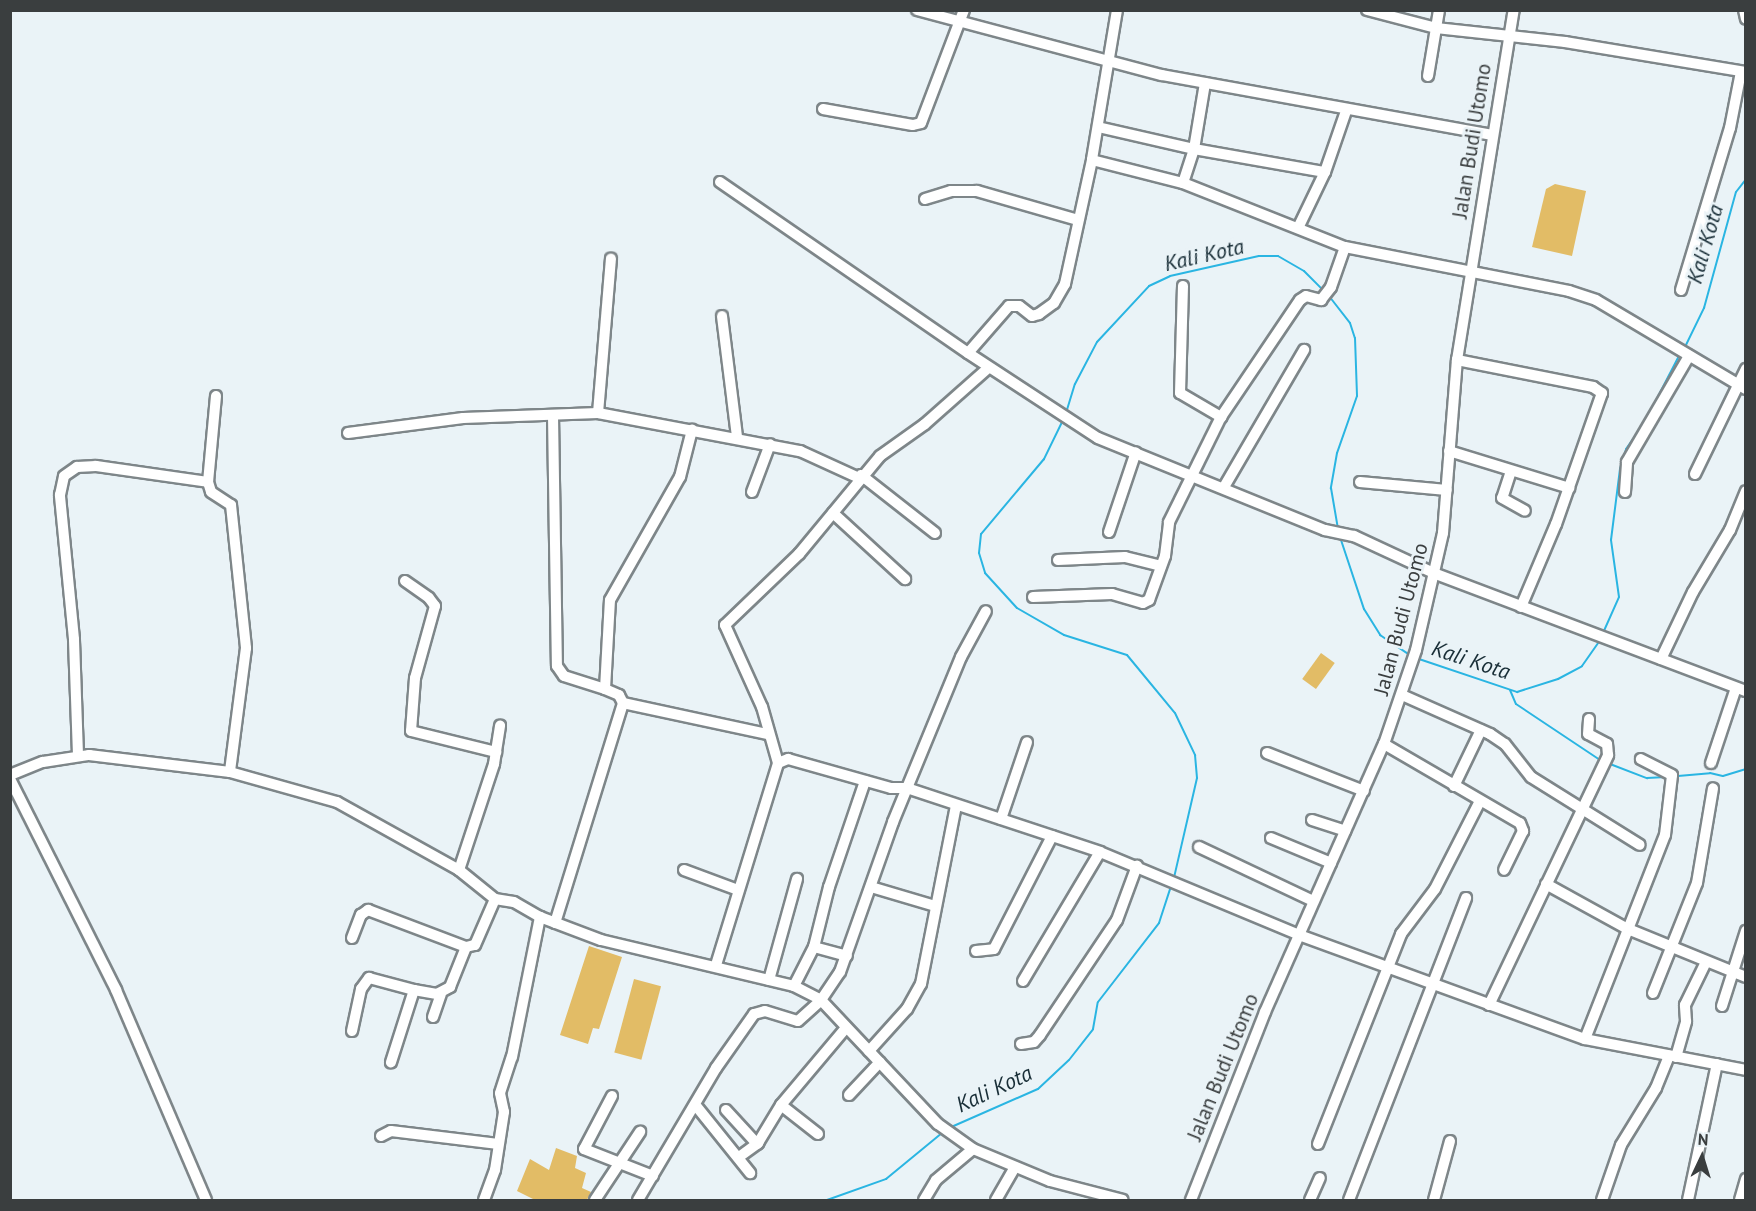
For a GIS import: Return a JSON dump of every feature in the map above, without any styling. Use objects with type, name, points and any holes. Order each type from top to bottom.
[{"type":"street","points":[[917,10],[1110,63],[1346,111],[1492,135]]},
{"type":"street","points":[[823,108],[913,125],[921,123],[961,23],[964,10]]},
{"type":"street","points":[[968,353],[1009,306],[1019,306],[1032,316],[1053,303],[1065,284],[1092,160],[1110,63],[1117,10]]},
{"type":"street","points":[[1367,10],[1436,28],[1576,44],[1743,72],[1730,128],[1680,290]]},
{"type":"street","points":[[1428,76],[1439,10]]},
{"type":"street","name":"Jalan Budi Utomo","points":[[1191,1200],[1313,901],[1384,744],[1416,650],[1436,574],[1447,490],[1457,360],[1514,10]]},
{"type":"street","points":[[1744,10],[1746,19]]},
{"type":"street","points":[[1183,183],[1194,149],[1205,83]]},
{"type":"street","points":[[1299,226],[1325,172],[1346,111]]},
{"type":"street","points":[[1098,127],[1194,149],[1325,172]]},
{"type":"street","points":[[1092,160],[1183,183],[1299,226],[1345,247],[1471,274],[1569,291],[1596,300],[1742,387]]},
{"type":"street","points":[[720,182],[988,368],[1075,425],[1331,532],[1346,533],[1436,574],[1613,643],[1741,689],[1711,763]]},
{"type":"street","points":[[925,199],[951,191],[977,191],[1078,220]]},
{"type":"street","points":[[1033,597],[1112,594],[1143,603],[1149,600],[1161,566],[1169,522],[1178,510],[1192,475],[1221,417],[1300,300],[1306,296],[1318,301],[1331,288],[1345,247]]},
{"type":"street","points":[[598,413],[611,259]]},
{"type":"street","points":[[1183,286],[1180,393],[1221,417]]},
{"type":"street","points":[[722,316],[737,437]]},
{"type":"street","points":[[1224,487],[1304,350]]},
{"type":"street","points":[[1625,492],[1627,462],[1688,355]]},
{"type":"street","points":[[1457,360],[1593,387],[1602,393],[1569,488],[1521,607]]},
{"type":"street","points":[[716,965],[777,763],[762,707],[725,625],[800,554],[860,477],[988,368]]},
{"type":"street","points":[[1695,474],[1742,387],[1746,369]]},
{"type":"street","points":[[216,396],[208,482],[211,492],[231,505],[246,648],[230,772]]},
{"type":"street","points":[[348,433],[464,418],[598,413],[737,437],[800,451],[860,477],[935,533]]},
{"type":"street","points":[[553,416],[557,666],[564,676],[619,695],[623,703],[555,923]]},
{"type":"street","points":[[605,689],[610,600],[680,477],[692,430]]},
{"type":"street","points":[[752,492],[770,444]]},
{"type":"street","points":[[1449,451],[1569,488]]},
{"type":"street","points":[[1109,532],[1136,452]]},
{"type":"street","points":[[78,755],[74,639],[60,495],[64,476],[77,467],[96,466],[208,482]]},
{"type":"street","points":[[1511,471],[1502,498],[1525,511]]},
{"type":"street","points":[[1360,482],[1447,490]]},
{"type":"street","points":[[1661,660],[1693,592],[1730,530],[1746,491]]},
{"type":"street","points":[[833,513],[906,579]]},
{"type":"street","points":[[1058,560],[1125,557],[1161,566]]},
{"type":"street","points":[[405,581],[429,598],[435,606],[415,678],[411,731],[496,752]]},
{"type":"street","points":[[638,1200],[697,1107],[716,1068],[754,1014],[765,1011],[793,1023],[822,1000],[847,956],[907,788],[960,657],[986,611]]},
{"type":"street","points":[[1402,695],[1481,730],[1505,744],[1531,777],[1640,845]]},
{"type":"street","points":[[623,703],[671,716],[768,734]]},
{"type":"street","points":[[1489,1005],[1580,807],[1609,750],[1607,744],[1588,734],[1589,719]]},
{"type":"street","points":[[459,870],[496,752],[500,725]]},
{"type":"street","points":[[1455,786],[1481,730]]},
{"type":"street","points":[[1001,819],[1027,742]]},
{"type":"street","points":[[1384,744],[1520,823],[1523,831],[1504,870]]},
{"type":"street","points":[[1267,753],[1364,791]]},
{"type":"street","points":[[206,1200],[116,990],[10,777],[43,762],[78,755],[230,772],[337,802],[459,870],[495,899],[513,902],[540,917],[611,942],[716,965],[794,986],[822,1000],[845,1029],[939,1124],[973,1149],[1050,1181],[1123,1200]]},
{"type":"street","points":[[777,763],[788,759],[865,781],[907,788],[1100,852],[1183,883],[1299,935],[1585,1039],[1746,1070]]},
{"type":"street","points":[[1585,1039],[1660,855],[1672,788],[1669,772],[1641,759]]},
{"type":"street","points":[[794,986],[814,947],[829,887],[865,781]]},
{"type":"street","points":[[1653,993],[1702,863],[1713,788]]},
{"type":"street","points":[[1317,1144],[1401,934],[1452,860],[1480,801]]},
{"type":"street","points":[[869,1052],[907,1009],[921,984],[956,805]]},
{"type":"street","points":[[1312,820],[1345,831]]},
{"type":"street","points":[[976,951],[994,949],[1052,836]]},
{"type":"street","points":[[1271,838],[1331,863]]},
{"type":"street","points":[[1199,847],[1313,901]]},
{"type":"street","points":[[1023,981],[1100,852]]},
{"type":"street","points":[[1022,1044],[1034,1042],[1040,1035],[1117,920],[1137,866]]},
{"type":"street","points":[[684,870],[738,890]]},
{"type":"street","points":[[769,980],[797,879]]},
{"type":"street","points":[[1546,884],[1628,930],[1746,977]]},
{"type":"street","points":[[871,887],[935,906]]},
{"type":"street","points":[[1349,1200],[1430,983],[1466,898]]},
{"type":"street","points":[[352,938],[361,915],[368,910],[466,946],[476,945],[495,899]]},
{"type":"street","points":[[484,1200],[495,1170],[504,1112],[501,1093],[512,1058],[540,917]]},
{"type":"street","points":[[1722,1006],[1746,931]]},
{"type":"street","points":[[433,1017],[441,994],[450,987],[466,946]]},
{"type":"street","points":[[814,947],[847,956]]},
{"type":"street","points":[[1602,1200],[1621,1145],[1656,1088],[1672,1056],[1686,1021],[1684,1005],[1706,962]]},
{"type":"street","points":[[352,1031],[361,989],[369,978],[414,990],[441,994]]},
{"type":"street","points":[[391,1062],[414,990]]},
{"type":"street","points":[[739,1157],[757,1144],[781,1105],[845,1029]]},
{"type":"street","points":[[849,1095],[880,1062]]},
{"type":"street","points":[[1688,1200],[1717,1064]]},
{"type":"street","points":[[612,1096],[584,1149],[653,1176]]},
{"type":"street","points":[[781,1105],[818,1134]]},
{"type":"street","points":[[697,1107],[750,1173]]},
{"type":"street","points":[[726,1110],[757,1144]]},
{"type":"street","points":[[381,1136],[391,1131],[498,1144]]},
{"type":"street","points":[[595,1200],[640,1132]]},
{"type":"street","points":[[1434,1200],[1450,1140]]},
{"type":"street","points":[[924,1200],[936,1180],[973,1149]]},
{"type":"street","points":[[996,1200],[1015,1167]]},
{"type":"street","points":[[1310,1200],[1320,1178]]},
{"type":"street","points":[[1740,1200],[1746,1179]]},
{"type":"shaded area","points":[[1555,184],[1586,191],[1572,256],[1532,247],[1546,189]]},
{"type":"shaded area","points":[[1321,653],[1335,663],[1316,689],[1302,679]]},
{"type":"shaded area","points":[[589,946],[622,957],[599,1029],[593,1028],[588,1044],[560,1035]]},
{"type":"shaded area","points":[[634,979],[661,986],[641,1060],[614,1052]]},
{"type":"shaded area","points":[[556,1148],[577,1156],[575,1168],[586,1173],[582,1188],[591,1192],[587,1200],[535,1200],[517,1191],[530,1159],[549,1170]]},
{"type":"waterway","name":"Kali Kota","points":[[1684,349],[1704,308],[1736,192],[1746,179]]},
{"type":"waterway","name":"Kali Kota","points":[[1066,413],[1075,384],[1097,342],[1149,286],[1170,276],[1259,256],[1278,256],[1304,271],[1323,290]]},
{"type":"waterway","name":"Kali Kota","points":[[1329,296],[1350,323],[1355,338],[1357,396],[1337,453],[1331,488],[1338,529]]},
{"type":"waterway","name":"Kali Kota","points":[[1650,412],[1680,354]]},
{"type":"waterway","name":"Kali Kota","points":[[1064,418],[1044,459],[981,534],[979,553],[985,573],[1017,608],[1064,635],[1127,655],[1175,713],[1195,755],[1197,778],[1174,878]]},
{"type":"waterway","name":"Kali Kota","points":[[1603,633],[1619,597],[1611,540],[1620,469],[1626,449],[1643,425]]},
{"type":"waterway","name":"Kali Kota","points":[[1340,537],[1364,609],[1380,635],[1411,656]]},
{"type":"waterway","name":"Kali Kota","points":[[1416,658],[1517,692],[1558,679],[1582,666],[1601,639]]},
{"type":"waterway","points":[[1510,690],[1516,704],[1600,760]]},
{"type":"waterway","points":[[1610,764],[1647,778],[1666,777]]},
{"type":"waterway","points":[[1678,776],[1710,773],[1723,776],[1746,769]]},
{"type":"waterway","name":"Kali Kota","points":[[949,1128],[1038,1089],[1069,1060],[1093,1029],[1098,1002],[1159,923],[1171,887]]},
{"type":"waterway","name":"Kali Kota","points":[[827,1200],[886,1179],[942,1133]]}]
